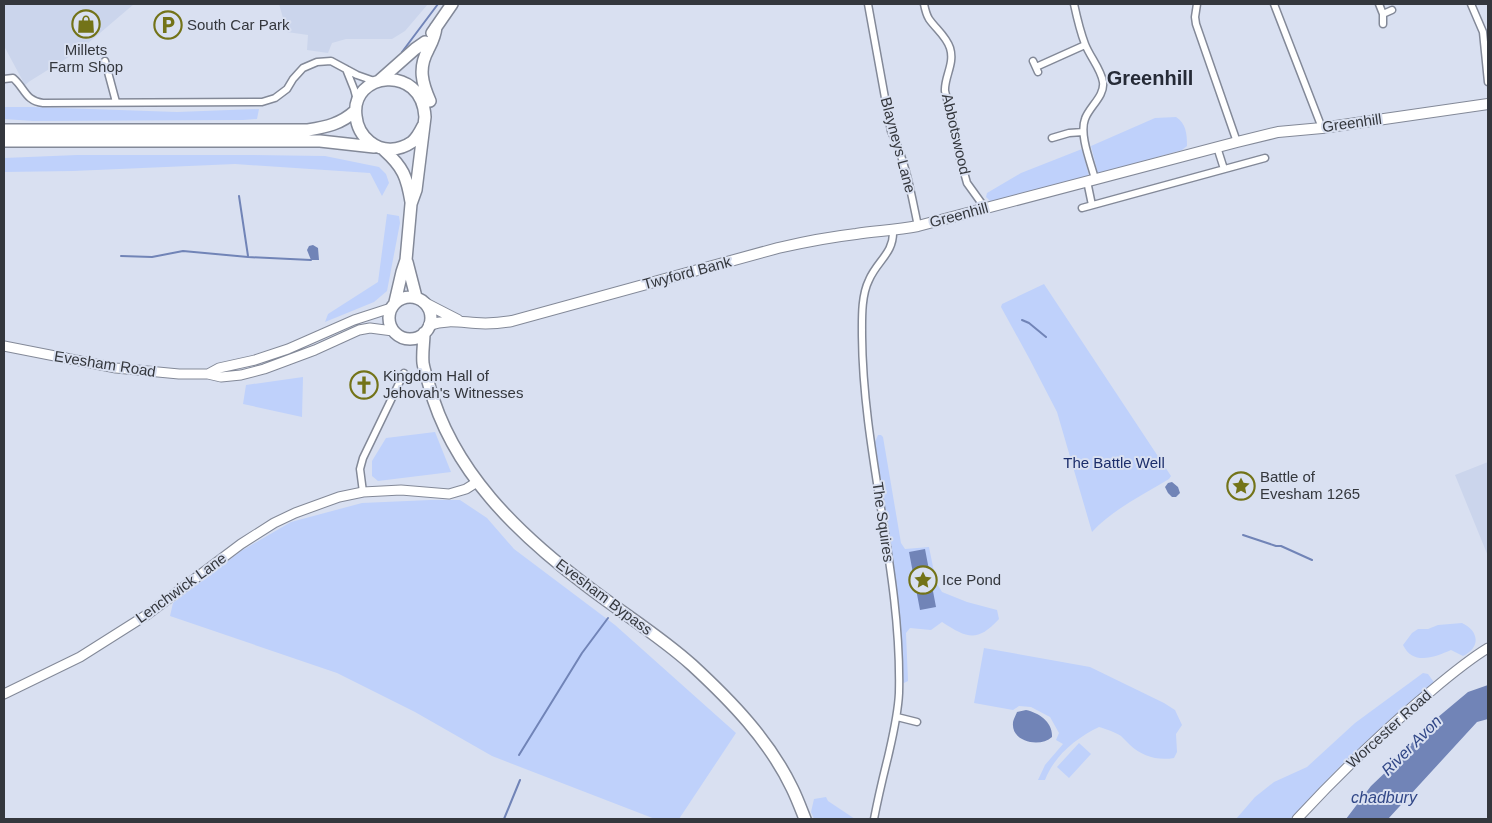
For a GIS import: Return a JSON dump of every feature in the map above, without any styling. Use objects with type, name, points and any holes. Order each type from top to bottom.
[{"type":"highway","points":[[406,260],[420,299],[430,311],[431,317],[427,329],[413,338],[399,336],[390,325],[389,318],[406,260],[411,204],[416,190],[422,147],[424,110],[416,84],[417,66],[426,42],[452,4]]},
{"type":"highway","points":[[422,147],[432,115],[430,101],[422,84],[422,68],[427,52],[435,38],[436,27]]},
{"type":"highway","points":[[4,130],[308,130],[324,128],[347,118],[356,106],[362,93],[426,42]]},
{"type":"highway","points":[[378,81],[392,79],[400,81],[407,84],[418,94]]},
{"type":"highway","points":[[356,106],[359,130],[365,138],[380,148],[402,169],[411,204]]},
{"type":"highway","points":[[4,142],[320,141],[380,148],[403,146],[412,142],[418,136],[423,126]]},
{"type":"highway","points":[[393,305],[406,297],[420,299]]},
{"type":"highway","name":"Evesham Bypass","points":[[423,362],[427,329]]},
{"type":"highway","name":"Evesham Bypass","points":[[406,338],[423,362],[432,397],[451,444],[493,502],[519,529],[556,562],[691,664],[725,696],[755,729],[777,762],[792,787],[805,819]]},
{"type":"main road","name":"Greenhill","points":[[918,226],[1278,132],[1322,128],[1488,104]]},
{"type":"main road","name":"Twyford Bank","points":[[427,329],[442,321],[458,320],[477,323],[512,321],[778,248],[814,240],[893,231],[918,226]]},
{"type":"main road","name":"Twyford Bank","points":[[420,299],[458,320]]},
{"type":"main road","name":"Evesham Road","points":[[208,374],[219,368],[255,360],[288,349],[393,305]]},
{"type":"main road","name":"Evesham Road","points":[[4,346],[116,368],[179,374],[208,374],[221,377],[241,375],[285,362],[359,330],[375,328],[393,330]]},
{"type":"main road","name":"Lenchwick Lane","points":[[4,694],[93,649],[148,614],[240,544],[274,523],[317,504],[363,492],[401,490],[449,494],[466,489],[477,482]]},
{"type":"main road","name":"Worcester Road","points":[[1297,819],[1352,762],[1401,717],[1438,685],[1488,648]]},
{"type":"street","name":"Blayneys Lane","points":[[868,4],[891,131],[908,174],[918,226]]},
{"type":"street","name":"Abbotswood","points":[[924,4],[931,21],[950,48],[951,58],[945,91],[967,184],[984,208]]},
{"type":"street","points":[[1074,4],[1080,32],[1104,84],[1102,91],[1084,121],[1083,132],[1091,180],[1092,206]]},
{"type":"street","points":[[1197,4],[1196,24],[1237,142]]},
{"type":"street","points":[[1274,4],[1322,128]]},
{"type":"street","points":[[1378,4],[1383,14],[1383,24]]},
{"type":"street","points":[[1471,4],[1483,32],[1488,82]]},
{"type":"street","points":[[1383,14],[1392,10]]},
{"type":"street","points":[[1036,67],[1085,45]]},
{"type":"street","points":[[105,61],[116,102]]},
{"type":"street","points":[[4,79],[10,78],[15,80],[27,97],[37,102],[262,102],[275,98],[287,89],[303,68],[317,62],[331,61],[378,81]]},
{"type":"street","points":[[346,69],[354,89],[356,106]]},
{"type":"street","points":[[1052,138],[1069,133],[1083,132]]},
{"type":"street","points":[[1217,147],[1224,169]]},
{"type":"street","points":[[1082,208],[1265,158]]},
{"type":"street","name":"The Squires","points":[[874,819],[897,718],[899,665],[896,624],[879,492],[867,422],[862,336],[864,297],[868,281],[879,262],[890,249],[893,242],[893,231]]},
{"type":"street","points":[[363,492],[360,469],[363,458],[404,373]]},
{"type":"street","points":[[897,718],[917,722]]},
{"type":"shaded area","points":[[4,4],[134,4],[80,50],[25,85],[4,46]]},
{"type":"shaded area","points":[[279,4],[428,4],[405,31],[392,39],[346,39],[332,43],[328,53],[307,50],[308,35],[287,32]]},
{"type":"shaded area","points":[[1488,462],[1488,556],[1455,475]]},
{"type":"green space","points":[[4,107],[177,112],[259,109],[257,119],[243,120],[33,121],[4,119]]},
{"type":"green space","points":[[1176,117],[1182,122],[1186,133],[1187,146],[1182,150],[1098,174],[1091,146],[1155,118]]},
{"type":"green space","points":[[1082,149],[1089,176],[996,201],[990,201],[986,197],[987,193],[1021,173]]},
{"type":"green space","points":[[77,155],[325,156],[379,167],[386,174],[389,183],[382,196],[370,173],[235,164],[4,172],[4,158]]},
{"type":"green space","points":[[387,214],[399,216],[400,223],[387,291],[374,302],[325,322],[328,314],[378,282]]},
{"type":"green space","name":"The Battle Well","points":[[1044,284],[1171,476],[1109,516],[1092,532],[1057,412],[1001,307],[1002,304]]},
{"type":"green space","points":[[303,377],[302,417],[243,404],[246,385]]},
{"type":"green space","points":[[435,432],[451,472],[378,481],[372,476],[372,461],[386,438]]},
{"type":"green space","points":[[878,435],[883,437],[901,543],[905,549],[929,547],[936,582],[942,592],[967,602],[997,610],[999,619],[991,627],[978,635],[958,632],[942,622],[931,630],[910,628],[906,633],[908,681],[904,683],[902,682],[901,633],[895,575],[875,442]]},
{"type":"green space","points":[[460,500],[487,518],[514,549],[615,625],[736,733],[679,819],[655,819],[492,756],[415,712],[337,673],[170,616],[173,603],[241,551],[291,522],[362,503]]},
{"type":"green space","points":[[1462,623],[1472,630],[1476,639],[1473,648],[1463,656],[1451,650],[1431,657],[1418,658],[1407,652],[1403,645],[1412,633],[1418,629]]},
{"type":"green space","points":[[984,648],[1090,667],[1164,703],[1175,710],[1182,725],[1176,734],[1177,752],[1174,758],[1162,759],[1145,755],[1135,749],[1121,736],[1099,727],[1074,742],[1054,763],[1045,780],[1038,780],[1045,765],[1063,744],[1056,740],[1059,733],[1050,717],[1031,707],[1019,706],[1013,710],[974,703]]},
{"type":"green space","points":[[1423,673],[1428,674],[1436,685],[1347,759],[1290,819],[1236,819],[1255,797],[1274,782],[1307,767],[1355,723]]},
{"type":"green space","points":[[1079,743],[1091,754],[1069,778],[1057,767]]},
{"type":"green space","points":[[826,797],[828,801],[855,819],[814,819],[811,812],[814,799]]},
{"type":"water","points":[[313,245],[318,248],[319,260],[311,260],[307,250],[309,246]]},
{"type":"water","points":[[1172,482],[1178,487],[1180,493],[1176,497],[1172,497],[1165,487],[1168,483]]},
{"type":"water","name":"Ice Pond","points":[[925,549],[936,607],[920,610],[909,552]]},
{"type":"water","name":"chadbury","points":[[1488,685],[1488,719],[1477,722],[1388,819],[1346,819],[1371,786],[1392,766],[1425,728],[1468,692]]},
{"type":"water","points":[[1026,710],[1036,713],[1048,723],[1052,737],[1041,742],[1034,742],[1021,739],[1017,735],[1014,730],[1014,719],[1017,712]]},
{"type":"waterway","points":[[402,52],[438,4]]},
{"type":"waterway","points":[[239,196],[248,256]]},
{"type":"waterway","points":[[121,256],[152,257],[183,251],[311,260]]},
{"type":"waterway","points":[[1022,320],[1029,323],[1046,337]]},
{"type":"waterway","points":[[1243,535],[1281,546],[1312,560]]},
{"type":"waterway","points":[[519,755],[582,653],[608,618]]},
{"type":"waterway","points":[[504,819],[520,780]]},
{"type":"place","name":"Millets Farm Shop","points":[[86,24]]},
{"type":"place","name":"South Car Park","points":[[168,25]]},
{"type":"place","name":"Kingdom Hall of Jehovah's Witnesses","points":[[364,385]]},
{"type":"place","name":"Battle of Evesham 1265","points":[[1241,486]]},
{"type":"place","name":"Ice Pond","points":[[923,580]]},
{"type":"district","name":"Greenhill","points":[[1150,78]]},
{"type":"water label","name":"River Avon","points":[[1411,745]]}]
